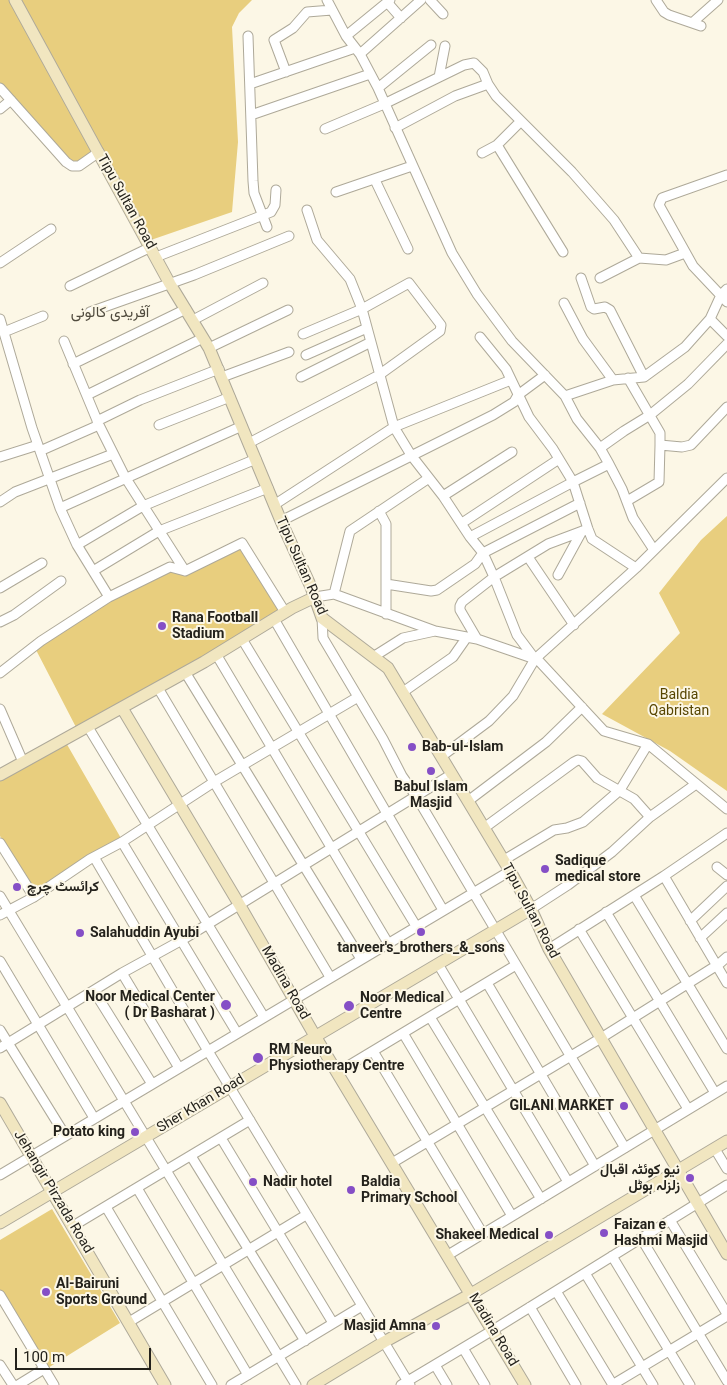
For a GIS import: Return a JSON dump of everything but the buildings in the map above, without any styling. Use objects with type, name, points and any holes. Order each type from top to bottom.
[{"type":"main road","name":"Tipu Sultan Road","points":[[15,0],[170,284],[193,320],[221,373],[274,505],[311,586],[322,618],[388,668],[504,860],[531,909],[549,948],[727,1254]]},
{"type":"main road","points":[[0,775],[158,688],[285,612],[315,597]]},
{"type":"main road","name":"Madina Road","points":[[122,708],[525,1385]]},
{"type":"main road","name":"Sher Khan Road","points":[[0,1223],[531,909]]},
{"type":"main road","name":"Jehangir Pirzada Road","points":[[0,1103],[166,1385]]},
{"type":"main road","points":[[312,1385],[384,1342],[471,1294],[727,1141]]},
{"type":"street","points":[[327,0],[346,36],[358,51],[378,88],[452,253],[477,294],[512,341],[565,396],[578,420],[610,464],[633,518],[654,550]]},
{"type":"street","points":[[250,84],[358,51],[421,0]]},
{"type":"street","points":[[430,0],[443,14]]},
{"type":"street","points":[[656,0],[664,12],[701,26]]},
{"type":"street","points":[[692,23],[718,0]]},
{"type":"street","points":[[346,36],[388,1],[401,18]]},
{"type":"street","points":[[286,72],[274,40],[293,28],[307,12],[332,10]]},
{"type":"street","points":[[248,36],[254,193],[267,227]]},
{"type":"street","points":[[378,88],[431,45]]},
{"type":"street","points":[[439,78],[446,46]]},
{"type":"street","points":[[325,128],[384,104],[464,64],[474,63],[483,72],[496,96],[572,172],[614,220],[639,258]]},
{"type":"street","points":[[251,114],[370,74]]},
{"type":"street","points":[[395,128],[455,96],[488,84]]},
{"type":"street","points":[[0,88],[66,162],[72,166],[79,166],[99,152]]},
{"type":"street","points":[[0,109],[11,100]]},
{"type":"street","points":[[482,153],[497,145],[520,122]]},
{"type":"street","points":[[497,145],[563,252]]},
{"type":"street","points":[[336,192],[412,166]]},
{"type":"street","points":[[565,396],[613,380],[644,377],[685,348],[710,319],[725,296],[693,266],[659,205],[662,198],[727,175]]},
{"type":"street","points":[[375,180],[408,249]]},
{"type":"street","points":[[70,286],[154,252],[271,212],[274,209],[276,190]]},
{"type":"street","points":[[307,210],[317,240],[350,278],[362,309],[394,427],[411,455],[444,496],[470,537],[483,553],[517,635],[535,659]]},
{"type":"street","points":[[0,263],[51,229]]},
{"type":"street","points":[[90,312],[170,284],[289,236]]},
{"type":"street","points":[[600,278],[639,258],[666,260],[685,252]]},
{"type":"street","points":[[581,278],[591,307],[605,307],[610,310],[644,377]]},
{"type":"street","points":[[193,320],[263,283]]},
{"type":"street","points":[[249,443],[380,375],[440,331],[441,325],[409,283],[362,309],[303,334]]},
{"type":"street","points":[[564,303],[583,339],[613,380]]},
{"type":"street","points":[[74,364],[186,309]]},
{"type":"street","points":[[87,395],[206,343],[288,310]]},
{"type":"street","points":[[4,332],[43,316]]},
{"type":"street","points":[[0,319],[39,448],[60,508],[77,545],[110,598]]},
{"type":"street","points":[[710,319],[727,336]]},
{"type":"street","points":[[306,355],[367,328]]},
{"type":"street","points":[[480,337],[506,369],[529,417],[560,459],[574,482],[585,530],[592,539],[636,568]]},
{"type":"street","points":[[64,341],[98,423],[125,477],[185,571]]},
{"type":"street","points":[[301,377],[371,342]]},
{"type":"street","points":[[600,448],[650,415],[688,384],[727,344]]},
{"type":"street","points":[[0,457],[39,448],[98,423],[140,400],[289,352]]},
{"type":"street","points":[[281,521],[493,415],[514,402],[518,395],[545,375]]},
{"type":"street","points":[[626,501],[659,482],[660,445],[660,433],[628,378]]},
{"type":"street","points":[[274,505],[394,427],[511,380]]},
{"type":"street","points":[[159,425],[230,396]]},
{"type":"street","points":[[660,445],[682,447],[690,445],[727,406]]},
{"type":"street","points":[[60,508],[125,477],[242,426]]},
{"type":"street","points":[[444,496],[512,452]]},
{"type":"street","points":[[0,502],[15,492],[113,454]]},
{"type":"street","points":[[77,545],[143,506],[256,459]]},
{"type":"street","points":[[462,523],[560,459]]},
{"type":"street","points":[[470,537],[610,464]]},
{"type":"street","points":[[334,594],[350,531],[430,478]]},
{"type":"street","points":[[442,756],[488,721],[512,696],[535,659],[636,568],[727,478]]},
{"type":"street","points":[[93,570],[159,531],[268,488]]},
{"type":"street","points":[[386,584],[431,591],[437,590],[475,564],[483,553],[580,503]]},
{"type":"street","points":[[379,511],[386,524],[386,614]]},
{"type":"street","points":[[477,639],[460,606],[462,602],[494,577],[548,544],[585,530]]},
{"type":"street","points":[[558,576],[585,530]]},
{"type":"street","points":[[0,674],[41,641],[110,598],[170,567],[185,571],[242,543],[285,612]]},
{"type":"street","points":[[528,557],[574,625]]},
{"type":"street","points":[[0,588],[42,563]]},
{"type":"street","points":[[0,622],[61,581]]},
{"type":"street","points":[[315,597],[334,594],[435,631],[477,639],[538,660],[604,730],[648,744],[727,809]]},
{"type":"street","points":[[322,618],[324,638],[402,776],[416,796],[625,1148]]},
{"type":"street","points":[[274,619],[443,910]]},
{"type":"street","points":[[373,657],[404,638],[435,631]]},
{"type":"street","points":[[403,692],[453,657],[467,637]]},
{"type":"street","points":[[242,639],[416,926]]},
{"type":"street","points":[[216,654],[388,942]]},
{"type":"street","points":[[185,672],[361,959]]},
{"type":"street","points":[[158,688],[330,977]]},
{"type":"street","points":[[0,915],[34,897],[94,857],[122,842],[147,824],[242,765],[358,698]]},
{"type":"street","points":[[468,800],[546,742],[582,707]]},
{"type":"street","points":[[0,709],[4,729],[23,762]]},
{"type":"street","points":[[88,727],[264,1017]]},
{"type":"street","points":[[504,860],[554,830],[584,822],[620,790],[648,744]]},
{"type":"street","points":[[484,828],[578,760],[582,761],[597,778],[634,799],[650,817]]},
{"type":"street","points":[[4,1046],[122,973],[153,957],[240,905],[452,774]]},
{"type":"street","points":[[531,909],[568,885],[612,852],[650,817],[696,784]]},
{"type":"street","points":[[549,948],[664,876],[727,832]]},
{"type":"street","points":[[122,842],[237,1033]]},
{"type":"street","points":[[0,843],[34,897]]},
{"type":"street","points":[[94,857],[306,1215],[384,1342],[406,1384],[727,1185]]},
{"type":"street","points":[[717,867],[727,876]]},
{"type":"street","points":[[1,1172],[510,871]]},
{"type":"street","points":[[664,876],[727,983]]},
{"type":"street","points":[[690,921],[727,886]]},
{"type":"street","points":[[634,895],[727,1049]]},
{"type":"street","points":[[0,896],[296,1385]]},
{"type":"street","points":[[606,912],[715,1093]]},
{"type":"street","points":[[700,938],[727,913]]},
{"type":"street","points":[[579,929],[688,1110]]},
{"type":"street","points":[[392,1163],[601,1038],[716,966],[727,957]]},
{"type":"street","points":[[0,961],[94,1118]]},
{"type":"street","points":[[438,964],[568,1182]]},
{"type":"street","points":[[338,1072],[516,965]]},
{"type":"street","points":[[122,973],[179,1068]]},
{"type":"street","points":[[487,983],[595,1166]]},
{"type":"street","points":[[94,991],[152,1084]]},
{"type":"street","points":[[430,1017],[541,1199]]},
{"type":"street","points":[[0,1030],[4,1046],[65,1135]]},
{"type":"street","points":[[403,1033],[512,1216]]},
{"type":"street","points":[[373,1051],[484,1234]]},
{"type":"street","points":[[448,1255],[727,1086]]},
{"type":"street","points":[[73,1226],[250,1120]]},
{"type":"street","points":[[221,1138],[333,1324]]},
{"type":"street","points":[[715,1149],[727,1169]]},
{"type":"street","points":[[191,1156],[304,1341]]},
{"type":"street","points":[[137,1188],[248,1375]]},
{"type":"street","points":[[106,1207],[212,1385]]},
{"type":"street","points":[[129,1322],[306,1215]]},
{"type":"street","points":[[556,1291],[612,1385],[727,1315],[670,1220]]},
{"type":"street","points":[[641,1238],[727,1381]]},
{"type":"street","points":[[612,1256],[690,1385]]},
{"type":"street","points":[[585,1273],[653,1385]]},
{"type":"street","points":[[0,1295],[54,1385]]},
{"type":"street","points":[[231,1385],[362,1306]]},
{"type":"street","points":[[530,1307],[576,1385]]},
{"type":"street","points":[[463,1348],[485,1385]]},
{"type":"street","points":[[0,1365],[13,1385]]},
{"type":"street","points":[[435,1365],[447,1385]]},
{"type":"street","points":[[18,1385],[44,1369]]},
{"type":"green space","points":[[0,0],[252,0],[239,13],[232,27],[238,142],[232,212],[148,241],[97,155],[72,167],[0,89]]},
{"type":"green space","name":"Baldia Qabristan","points":[[727,516],[727,791],[670,751],[602,714],[680,633],[659,593],[701,540]]},
{"type":"green space","name":"Rana Football Stadium","points":[[242,543],[285,612],[79,733],[34,646],[109,597],[170,567],[185,571]]},
{"type":"green space","points":[[65,741],[122,840],[36,892],[0,836],[0,779]]},
{"type":"green space","points":[[52,1209],[120,1323],[43,1371],[0,1298],[0,1240]]},
{"type":"place","name":"Rana Football Stadium","points":[[162,626]]},
{"type":"place","name":"Bab-ul-Islam","points":[[412,747]]},
{"type":"place","name":"Babul Islam Masjid","points":[[431,771]]},
{"type":"place","name":"Sadique medical store","points":[[545,869]]},
{"type":"place","name":"کرائسٹ چرچ","points":[[17,887]]},
{"type":"place","name":"tanveer's_brothers_&_sons","points":[[421,932]]},
{"type":"place","name":"Salahuddin Ayubi","points":[[80,933]]},
{"type":"place","name":"Noor Medical Center ( Dr Basharat )","points":[[226,1005]]},
{"type":"place","name":"Noor Medical Centre","points":[[349,1006]]},
{"type":"place","name":"RM Neuro Physiotherapy Centre","points":[[258,1058]]},
{"type":"place","name":"GILANI MARKET","points":[[624,1106]]},
{"type":"place","name":"Potato king","points":[[135,1132]]},
{"type":"place","name":"نیو کوئٹہ اقبال زلزلہ ہوٹل","points":[[690,1178]]},
{"type":"place","name":"Nadir hotel","points":[[253,1182]]},
{"type":"place","name":"Baldia Primary School","points":[[351,1190]]},
{"type":"place","name":"Faizan e Hashmi Masjid","points":[[604,1233]]},
{"type":"place","name":"Shakeel Medical","points":[[549,1235]]},
{"type":"place","name":"Al-Bairuni Sports Ground","points":[[46,1292]]},
{"type":"place","name":"Masjid Amna","points":[[436,1326]]},
{"type":"district","name":"آفریدی کالونی","points":[[110,313]]}]
